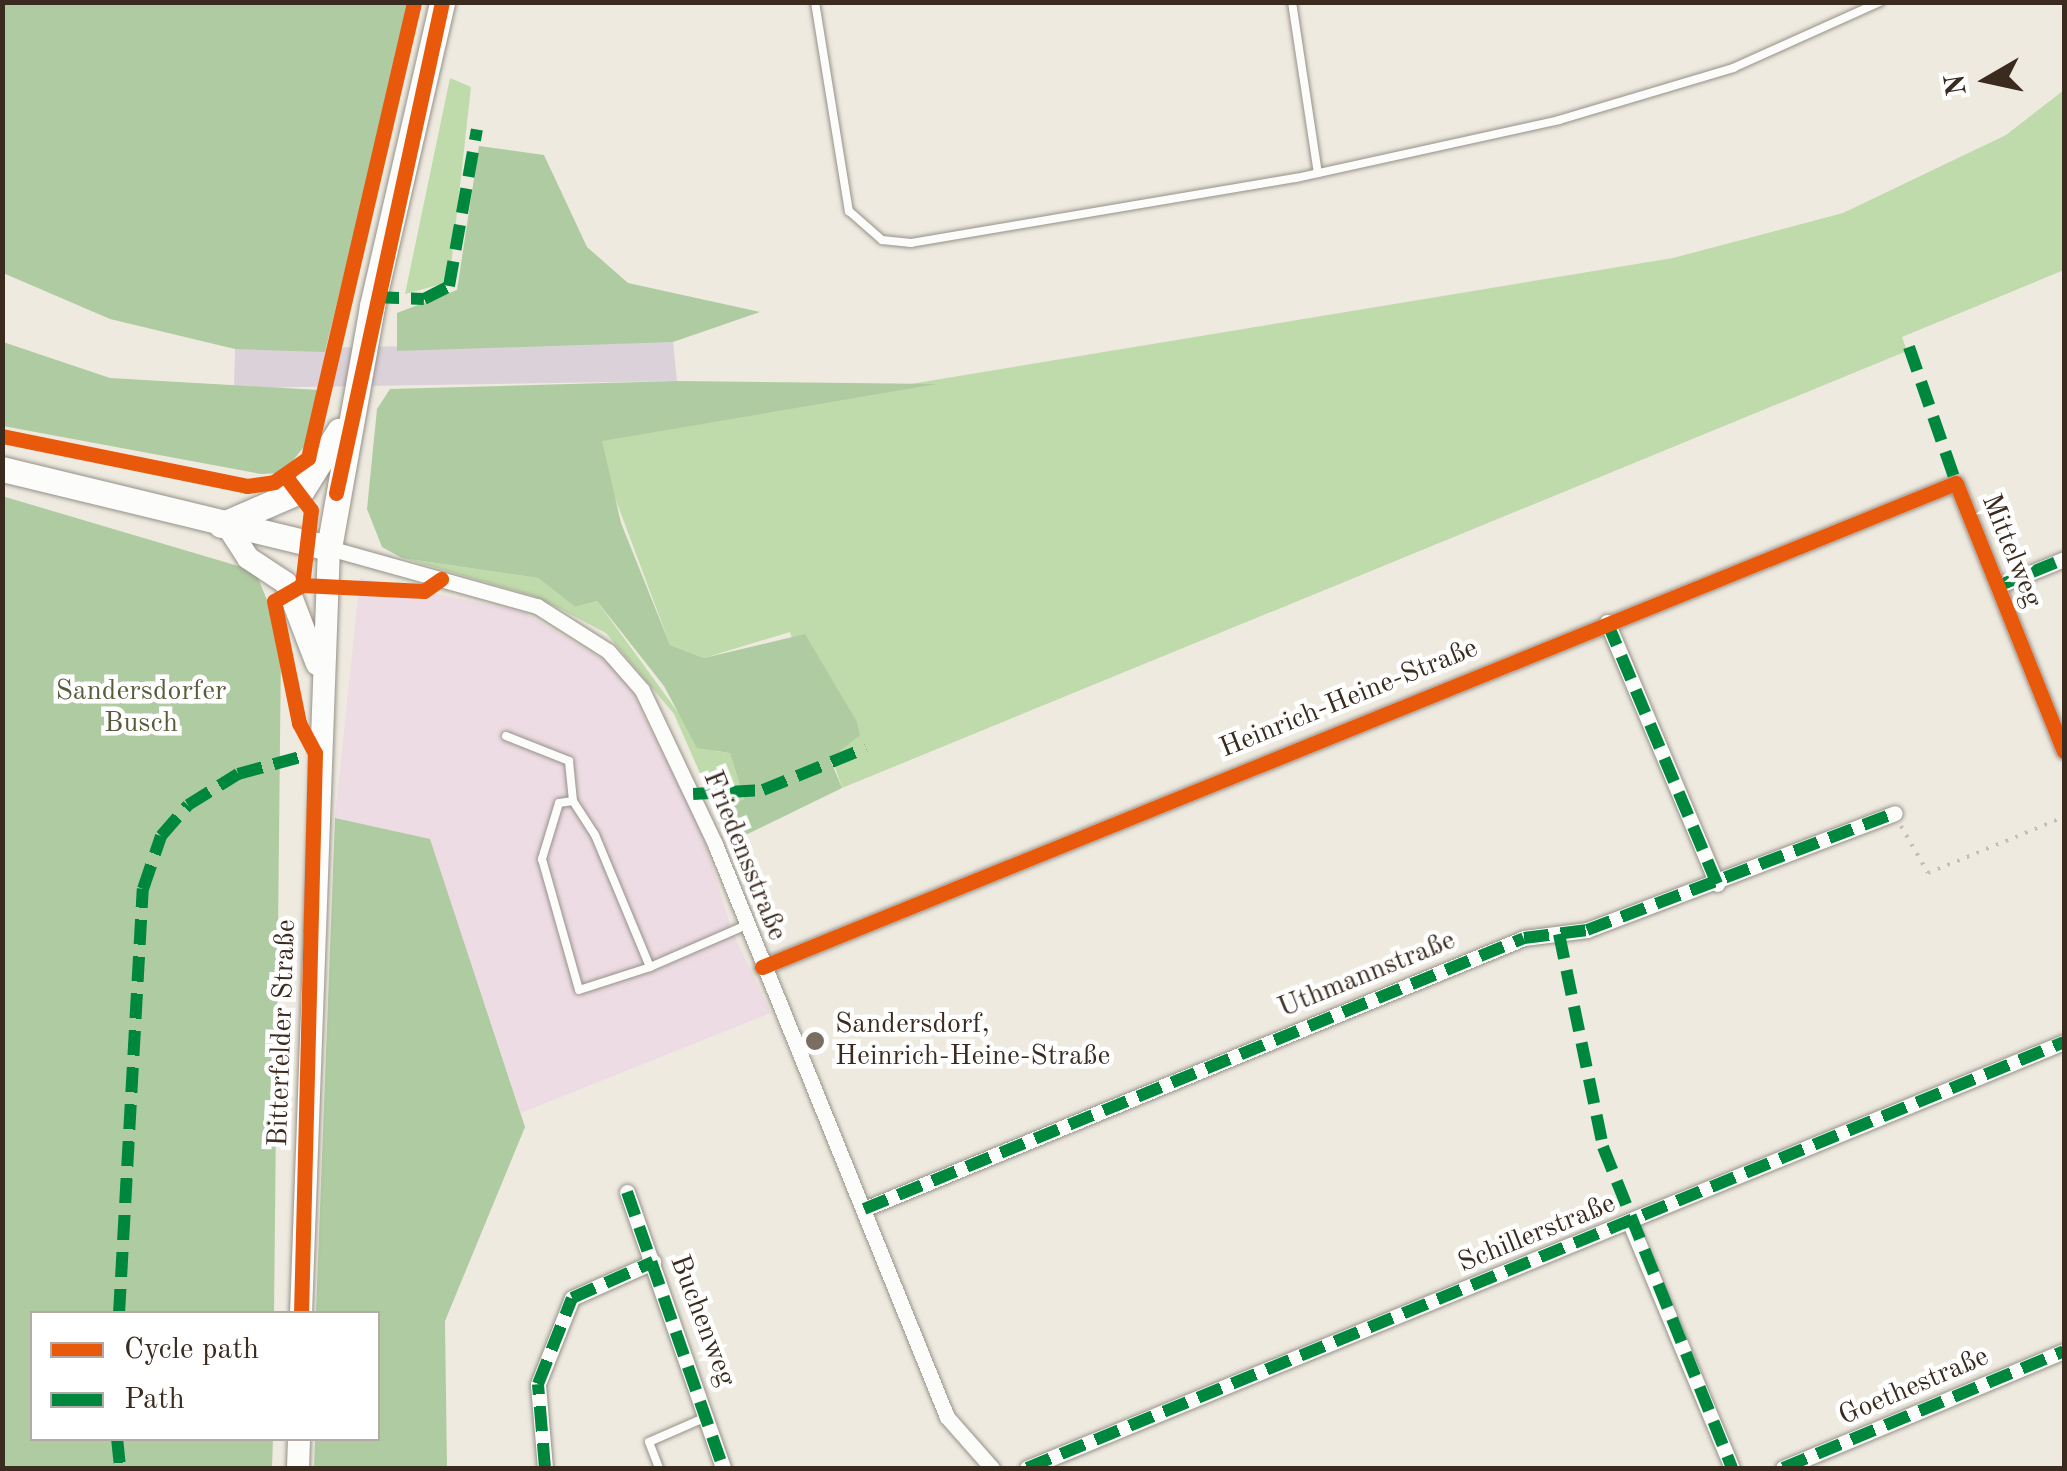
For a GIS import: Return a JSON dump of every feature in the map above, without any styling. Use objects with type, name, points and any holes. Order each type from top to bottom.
[{"type":"main road","points":[[2,469],[225,526],[329,548],[365,340],[442,2]]},
{"type":"main road","points":[[225,526],[302,490],[330,438],[350,413]]},
{"type":"street","name":"Mittelweg","points":[[1956,482],[2064,750]]},
{"type":"street","name":"Heinrich-Heine-Straße","points":[[762,966],[1956,482]]},
{"type":"street","points":[[225,526],[248,558],[286,583],[318,668]]},
{"type":"street","name":"Bitterfelder Straße","points":[[301,1311],[318,668],[329,548]]},
{"type":"street","name":"Friedensstraße","points":[[329,548],[537,606],[608,651],[662,725],[947,1417],[992,1468]]},
{"type":"street","points":[[1998,586],[2064,559]]},
{"type":"street","points":[[1608,622],[1717,884]]},
{"type":"street","name":"Uthmannstraße","points":[[864,1209],[1524,938],[1572,935],[1717,884],[1894,813]]},
{"type":"street","name":"Schillerstraße","points":[[1026,1468],[2064,1042]]},
{"type":"street","name":"Buchenweg","points":[[627,1192],[723,1468]]},
{"type":"street","points":[[1630,1223],[1732,1468]]},
{"type":"street","points":[[545,1468],[538,1384],[572,1298],[653,1262]]},
{"type":"street","name":"Goethestraße","points":[[1783,1468],[2064,1351]]},
{"type":"street","points":[[298,1468],[299,1441]]},
{"type":"lane","points":[[816,2],[849,212],[882,240],[911,243],[1318,173],[1654,93],[1880,2]]},
{"type":"lane","points":[[1292,2],[1318,173]]},
{"type":"lane","points":[[1853,16],[1856,2]]},
{"type":"lane","points":[[506,736],[569,761],[573,800],[650,966]]},
{"type":"lane","points":[[573,800],[559,803],[542,859],[579,990],[650,966],[742,926]]},
{"type":"lane","points":[[659,1468],[649,1442],[708,1416]]},
{"type":"path","points":[[1894,813],[1928,873],[2064,817]]},
{"type":"shaded area","points":[[673,342],[677,381],[234,388],[235,349]]},
{"type":"shaded area","points":[[360,578],[523,612],[607,662],[630,688],[701,830],[732,931],[771,1013],[521,1113],[430,840],[335,818]]},
{"type":"green space","points":[[2,3],[410,3],[325,352],[235,349],[110,319],[3,273]]},
{"type":"green space","points":[[450,78],[471,87],[451,266],[442,284],[405,294]]},
{"type":"green space","points":[[2064,90],[2064,270],[1902,337],[1907,351],[842,788],[790,632],[704,658],[670,645],[602,463],[602,441],[619,432],[1673,258],[1843,213],[2006,135]]},
{"type":"green space","points":[[479,146],[544,155],[587,247],[628,283],[760,312],[673,342],[397,351],[397,313],[457,290]]},
{"type":"green space","points":[[3,342],[110,378],[319,390],[314,434],[283,473],[261,474],[3,426]]},
{"type":"green space","points":[[677,381],[937,384],[602,441],[621,523],[670,645],[704,658],[805,634],[857,722],[860,735],[830,759],[842,788],[731,842],[717,812],[744,799],[730,753],[697,748],[664,686],[597,601],[575,607],[538,578],[402,558],[382,547],[367,509],[377,409],[390,389]]},
{"type":"green space","name":"Sandersdorfer Busch","points":[[2,496],[255,571],[281,648],[274,1311],[30,1311],[30,1441],[273,1441],[272,1468],[3,1468]]},
{"type":"green space","points":[[402,558],[538,578],[575,607],[597,601],[680,715],[715,751],[730,753],[744,799],[717,812],[674,714],[606,633],[537,597]]},
{"type":"green space","points":[[335,818],[430,839],[525,1127],[445,1321],[447,1468],[314,1468],[315,1441],[380,1441],[380,1311],[316,1311]]},
{"type":"marked path","points":[[374,297],[424,299],[449,286],[477,129]]},
{"type":"marked path","points":[[1909,347],[1959,491]]},
{"type":"marked path","points":[[1998,586],[2064,559]]},
{"type":"marked path","points":[[1607,622],[1717,884]]},
{"type":"marked path","points":[[119,1311],[143,889],[161,836],[188,805],[238,774],[315,753],[312,746]]},
{"type":"marked path","points":[[693,794],[763,790],[866,748]]},
{"type":"marked path","points":[[864,1209],[1524,938],[1587,930],[1895,813]]},
{"type":"marked path","points":[[1559,934],[1603,1147],[1732,1468]]},
{"type":"marked path","points":[[1027,1468],[2064,1042]]},
{"type":"marked path","points":[[627,1192],[723,1468]]},
{"type":"marked path","points":[[545,1468],[538,1384],[572,1298],[653,1262]]},
{"type":"marked path","points":[[1783,1468],[2064,1351]]},
{"type":"marked path","points":[[117,1441],[120,1468]]},
{"type":"cycle path","points":[[2,436],[247,486],[274,482],[308,458],[414,2]]},
{"type":"cycle path","points":[[336,493],[442,2]]},
{"type":"cycle path","points":[[286,477],[311,510],[302,585],[274,601],[299,723],[315,753],[301,1311]]},
{"type":"cycle path","points":[[762,967],[1956,483],[2064,751]]},
{"type":"cycle path","points":[[302,585],[424,591],[441,579]]},
{"type":"place","name":"Sandersdorf, Heinrich-Heine-Straße","points":[[815,1041]]}]
